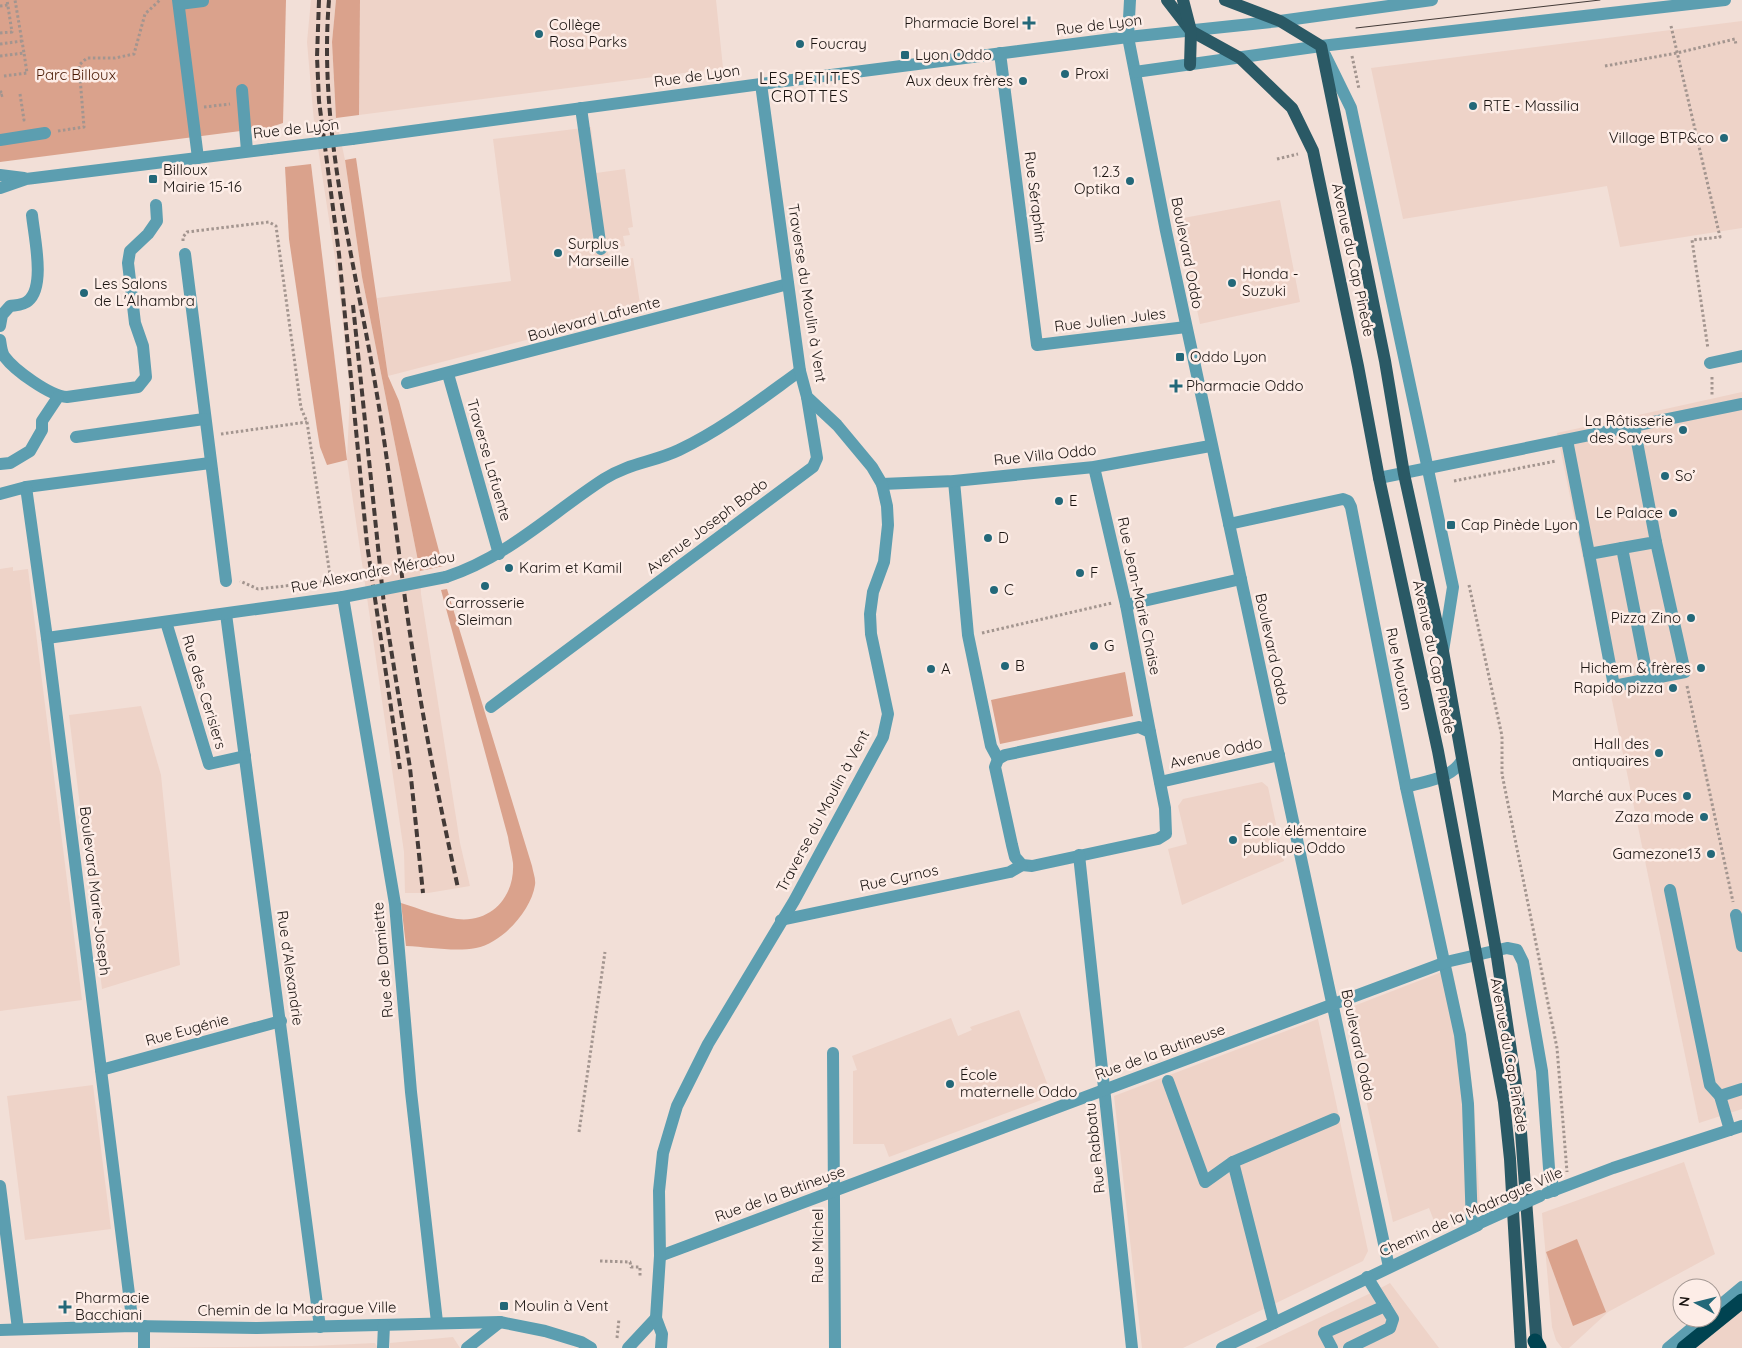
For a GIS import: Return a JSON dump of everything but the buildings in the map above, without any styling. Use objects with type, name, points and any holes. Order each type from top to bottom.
[{"type":"highway","points":[[1684,1348],[1742,1301]]},
{"type":"main road","points":[[1166,0],[1191,31]]},
{"type":"main road","points":[[1183,0],[1191,31],[1190,65]]},
{"type":"main road","points":[[1225,0],[1280,21],[1321,46]]},
{"type":"main road","name":"Avenue du Cap Pinède","points":[[1191,31],[1240,58],[1292,108],[1313,151],[1358,366],[1378,478],[1442,776],[1504,1102],[1521,1348]]},
{"type":"main road","name":"Avenue du Cap Pinède","points":[[1321,46],[1385,360],[1404,474],[1443,651],[1496,950],[1519,1105],[1537,1346]]},
{"type":"street","name":"Boulevard Oddo","points":[[1130,0],[1128,37],[1210,446],[1229,524],[1388,1267]]},
{"type":"street","name":"Rue de Lyon","points":[[0,178],[26,179],[352,139],[1000,53],[1280,21],[1432,0]]},
{"type":"street","points":[[1135,72],[1321,46],[1725,0]]},
{"type":"street","points":[[198,158],[179,2],[203,2]]},
{"type":"street","name":"Avenue du Cap Pinède","points":[[1321,46],[1351,108],[1453,586],[1443,651]]},
{"type":"street","name":"Rue Séraphin","points":[[1000,53],[1037,344]]},
{"type":"street","name":"Traverse du Moulin à Vent","points":[[661,1348],[662,1334],[656,1318],[660,1256],[659,1191],[664,1153],[677,1106],[708,1044],[794,901],[883,737],[888,714],[871,634],[870,614],[873,592],[884,562],[888,525],[887,506],[882,484],[872,467],[838,425],[807,397],[800,371],[762,84]]},
{"type":"street","points":[[242,97],[247,151]]},
{"type":"street","points":[[581,108],[601,249]]},
{"type":"street","points":[[0,140],[45,133]]},
{"type":"street","points":[[0,340],[3,354],[14,367],[58,397],[138,387],[146,377],[143,346],[135,323],[128,263],[130,251],[148,234],[156,221],[156,205]]},
{"type":"street","points":[[0,326],[2,315],[10,306],[27,303],[35,295],[38,281],[32,215]]},
{"type":"street","points":[[185,254],[206,436],[226,581]]},
{"type":"street","name":"Boulevard Lafuente","points":[[407,383],[448,374],[788,284]]},
{"type":"street","name":"Rue Julien Jules","points":[[1037,344],[1186,327]]},
{"type":"street","points":[[1710,363],[1742,356]]},
{"type":"street","name":"Rue Alexandre Méradou","points":[[47,638],[343,597],[446,577],[474,568],[499,554],[605,478],[630,465],[676,451],[718,430],[800,371]]},
{"type":"street","name":"Traverse Lafuente","points":[[448,374],[499,554]]},
{"type":"street","points":[[0,464],[10,463],[30,450],[42,430],[42,421],[58,397]]},
{"type":"street","name":"Avenue Joseph Bodo","points":[[491,707],[813,467],[816,458],[807,397]]},
{"type":"street","points":[[1378,478],[1742,404]]},
{"type":"street","points":[[76,437],[204,419]]},
{"type":"street","points":[[1567,440],[1614,686],[1648,680],[1684,672],[1656,542],[1634,426]]},
{"type":"street","name":"Rue Villa Oddo","points":[[882,484],[954,481],[1094,467],[1210,446]]},
{"type":"street","points":[[0,494],[26,487],[210,463]]},
{"type":"street","name":"Rue Jean-Marie Chaise","points":[[1080,855],[1158,839],[1166,834],[1167,825],[1126,605],[1094,467]]},
{"type":"street","points":[[954,481],[968,634],[991,746],[998,759]]},
{"type":"street","name":"Boulevard Marie-Joseph","points":[[26,487],[102,1070],[139,1326],[144,1348]]},
{"type":"street","name":"Rue Mouton","points":[[1229,524],[1343,499],[1348,501],[1406,787],[1446,962],[1460,1035],[1468,1104],[1477,1225]]},
{"type":"street","points":[[1589,554],[1656,542]]},
{"type":"street","points":[[1622,548],[1648,680]]},
{"type":"street","points":[[1126,605],[1240,579]]},
{"type":"street","name":"Rue de Damiette","points":[[343,597],[396,904],[411,1092],[437,1322]]},
{"type":"street","name":"Rue d'Alexandrie","points":[[226,614],[320,1327]]},
{"type":"street","name":"Rue des Cerisiers","points":[[166,622],[210,764],[245,756]]},
{"type":"street","points":[[1022,865],[1016,857],[1012,845],[995,767],[998,759],[1005,755],[1139,727],[1150,732]]},
{"type":"street","name":"Avenue Oddo","points":[[1160,782],[1279,755]]},
{"type":"street","points":[[1406,787],[1457,770],[1462,760]]},
{"type":"street","name":"Rue Cyrnos","points":[[781,920],[1010,872],[1022,865],[1032,866],[1080,855]]},
{"type":"street","name":"Rue Rabbatu","points":[[1080,855],[1132,1348]]},
{"type":"street","points":[[1670,890],[1710,1085],[1720,1096],[1736,1128]]},
{"type":"street","points":[[1736,915],[1742,946]]},
{"type":"street","name":"Rue de la Butineuse","points":[[660,1256],[1446,962],[1508,948],[1517,950],[1523,962],[1542,1071],[1549,1168],[1554,1190]]},
{"type":"street","name":"Rue Eugénie","points":[[102,1070],[281,1021]]},
{"type":"street","name":"Rue Michel","points":[[833,1053],[835,1348]]},
{"type":"street","points":[[1168,1081],[1205,1182],[1233,1162],[1334,1119]]},
{"type":"street","points":[[1720,1096],[1742,1089]]},
{"type":"street","name":"Chemin de la Madrague Ville","points":[[1226,1347],[1367,1277],[1540,1196],[1736,1128]]},
{"type":"street","points":[[1233,1162],[1274,1323]]},
{"type":"street","points":[[0,1186],[18,1329]]},
{"type":"street","points":[[1350,1348],[1390,1328],[1394,1319],[1367,1277]]},
{"type":"street","points":[[1722,1304],[1742,1287]]},
{"type":"street","points":[[1332,1348],[1324,1333],[1385,1306]]},
{"type":"street","points":[[628,1348],[656,1318]]},
{"type":"street","name":"Chemin de la Madrague Ville","points":[[0,1330],[139,1326],[320,1327],[437,1322],[500,1322],[545,1331],[581,1342],[591,1348]]},
{"type":"street","points":[[468,1348],[500,1322]]},
{"type":"street","points":[[383,1348],[384,1325]]},
{"type":"street","points":[[1668,1348],[1692,1328]]},
{"type":"path","points":[[0,33],[12,32],[8,0]]},
{"type":"path","points":[[4,76],[27,73],[15,0]]},
{"type":"path","points":[[45,133],[84,128],[79,65],[87,58],[115,58],[134,54],[145,14],[160,0]]},
{"type":"path","points":[[0,6],[8,5]]},
{"type":"path","points":[[1671,26],[1720,237],[1692,240],[1714,394],[1705,396]]},
{"type":"path","points":[[1605,66],[1677,53],[1735,39],[1736,45]]},
{"type":"path","points":[[0,44],[22,41]]},
{"type":"path","points":[[0,56],[24,52]]},
{"type":"path","points":[[1351,53],[1360,91]]},
{"type":"path","points":[[0,91],[3,95],[0,96]]},
{"type":"path","points":[[16,121],[24,120],[20,94]]},
{"type":"path","points":[[191,108],[242,97]]},
{"type":"path","points":[[1277,159],[1313,151]]},
{"type":"path","points":[[185,254],[183,237],[187,232],[269,222],[276,226],[301,408],[307,422],[330,576],[320,582],[258,589],[242,581],[226,581]]},
{"type":"path","points":[[206,436],[307,422]]},
{"type":"path","points":[[1454,481],[1570,458]]},
{"type":"path","points":[[1468,583],[1502,736],[1502,774],[1557,1048],[1568,1185]]},
{"type":"path","points":[[968,634],[1017,626],[1110,604]]},
{"type":"path","points":[[1684,672],[1736,915]]},
{"type":"path","points":[[579,1132],[605,952]]},
{"type":"path","points":[[600,1261],[630,1262],[631,1266],[640,1266],[640,1276]]},
{"type":"shaded area","points":[[311,0],[336,0],[332,42],[336,118],[345,160],[362,277],[420,571],[421,594],[460,843],[470,886],[428,893],[405,893],[404,852],[347,460],[350,392],[338,278],[314,122],[307,42]]},
{"type":"shaded area","name":"Collège Rosa Parks","points":[[360,0],[716,0],[723,68],[359,115]]},
{"type":"shaded area","points":[[1742,21],[1742,228],[1620,247],[1607,186],[1403,219],[1371,68]]},
{"type":"shaded area","name":"Surplus Marseille","points":[[591,127],[596,173],[625,169],[633,227],[628,228],[630,235],[623,236],[625,246],[607,249],[610,261],[633,258],[641,310],[388,376],[377,298],[511,281],[493,139]]},
{"type":"shaded area","points":[[1280,200],[1300,302],[1200,324],[1178,219]]},
{"type":"shaded area","name":"Marché aux Puces","points":[[1742,392],[1742,1109],[1699,1123],[1557,433]]},
{"type":"shaded area","points":[[13,567],[13,571],[28,569],[82,1000],[0,1011],[0,569]]},
{"type":"shaded area","points":[[141,706],[161,775],[180,965],[102,989],[69,715]]},
{"type":"shaded area","name":"École élémentaire publique Oddo","points":[[1262,782],[1268,787],[1284,861],[1182,905],[1168,849],[1187,844],[1178,806],[1183,799]]},
{"type":"shaded area","points":[[1452,968],[1467,1042],[1474,1104],[1480,1206],[1436,1226],[1429,1208],[1393,1222],[1346,1009]]},
{"type":"shaded area","name":"École maternelle Oddo","points":[[1019,1010],[1052,1096],[889,1157],[884,1144],[853,1144],[853,1071],[857,1070],[852,1056],[951,1018],[958,1036],[972,1030],[970,1027]]},
{"type":"shaded area","points":[[1318,1019],[1368,1251],[1363,1261],[1183,1348],[1142,1348],[1114,1096]]},
{"type":"shaded area","points":[[93,1085],[111,1229],[25,1240],[7,1096]]},
{"type":"shaded area","points":[[1684,1162],[1715,1254],[1608,1312],[1569,1348],[1562,1348],[1556,1340],[1552,1327],[1542,1213]]},
{"type":"shaded area","points":[[1390,1283],[1439,1348],[1255,1348],[1375,1291]]},
{"type":"shaded area","points":[[1742,1308],[1742,1348],[1694,1348],[1718,1328],[1722,1328],[1722,1325]]},
{"type":"shaded area","points":[[453,1337],[460,1348],[390,1348],[390,1343]]},
{"type":"shaded area","points":[[375,1343],[378,1348],[152,1348],[312,1346]]},
{"type":"green space","name":"Parc Billoux","points":[[0,0],[286,0],[283,123],[271,127],[0,162]]},
{"type":"green space","points":[[336,0],[360,0],[359,115],[336,118],[332,42]]},
{"type":"green space","points":[[356,158],[388,376],[399,401],[443,566],[420,571],[362,277],[345,160]]},
{"type":"green space","points":[[311,164],[347,460],[327,465],[320,447],[289,239],[285,167]]},
{"type":"green space","points":[[447,589],[535,878],[528,905],[505,933],[486,945],[459,950],[406,946],[401,903],[457,919],[480,917],[490,912],[505,897],[513,875],[513,863],[508,837],[441,590]]},
{"type":"green space","points":[[1125,672],[1133,716],[1000,744],[991,700]]},
{"type":"green space","points":[[1577,1239],[1606,1312],[1573,1326],[1546,1252]]},
{"type":"tram line","points":[[1356,28],[1600,0]]},
{"type":"railway","points":[[319,0],[317,57],[319,101],[339,254],[367,544],[400,769]]},
{"type":"railway","points":[[329,0],[327,49],[329,98],[341,196],[381,422],[418,683],[458,888]]},
{"type":"railway","points":[[353,305],[384,605],[410,768],[423,893]]},
{"type":"place","name":"Pharmacie Borel","points":[[1029,23]]},
{"type":"place","name":"Collège Rosa Parks","points":[[539,34]]},
{"type":"place","name":"Foucray","points":[[800,44]]},
{"type":"place","name":"Lyon Oddo","points":[[905,55]]},
{"type":"place","name":"Proxi","points":[[1065,74]]},
{"type":"place","name":"Aux deux frères","points":[[1023,81]]},
{"type":"place","name":"RTE - Massilia","points":[[1473,106]]},
{"type":"place","name":"Village BTP&co","points":[[1724,138]]},
{"type":"place","name":"Billoux Mairie 15-16","points":[[153,179]]},
{"type":"place","name":"1.2.3 Optika","points":[[1130,181]]},
{"type":"place","name":"Surplus Marseille","points":[[558,253]]},
{"type":"place","name":"Honda - Suzuki","points":[[1232,283]]},
{"type":"place","name":"Les Salons de L'Alhambra","points":[[84,293]]},
{"type":"place","name":"Oddo Lyon","points":[[1180,357]]},
{"type":"place","name":"Pharmacie Oddo","points":[[1176,386]]},
{"type":"place","name":"La Rôtisserie des Saveurs","points":[[1683,430]]},
{"type":"place","name":"So’","points":[[1665,476]]},
{"type":"place","name":"E","points":[[1059,501]]},
{"type":"place","name":"Le Palace","points":[[1673,513]]},
{"type":"place","name":"Cap Pinède Lyon","points":[[1451,525]]},
{"type":"place","name":"D","points":[[988,538]]},
{"type":"place","name":"Karim et Kamil","points":[[509,568]]},
{"type":"place","name":"F","points":[[1080,573]]},
{"type":"place","name":"Carrosserie Sleiman","points":[[485,586]]},
{"type":"place","name":"C","points":[[994,590]]},
{"type":"place","name":"Pizza Zino","points":[[1691,618]]},
{"type":"place","name":"G","points":[[1094,646]]},
{"type":"place","name":"B","points":[[1005,666]]},
{"type":"place","name":"Hichem & frères","points":[[1701,668]]},
{"type":"place","name":"A","points":[[931,669]]},
{"type":"place","name":"Rapido pizza","points":[[1673,688]]},
{"type":"place","name":"Hall des antiquaires","points":[[1659,753]]},
{"type":"place","name":"Marché aux Puces","points":[[1687,796]]},
{"type":"place","name":"Zaza mode","points":[[1704,817]]},
{"type":"place","name":"École élémentaire publique Oddo","points":[[1233,840]]},
{"type":"place","name":"Gamezone13","points":[[1711,854]]},
{"type":"place","name":"École maternelle Oddo","points":[[950,1084]]},
{"type":"place","name":"Moulin à Vent","points":[[504,1306]]},
{"type":"place","name":"Pharmacie Bacchiani","points":[[65,1307]]},
{"type":"district","name":"LES PETITES CROTTES","points":[[810,87]]}]
